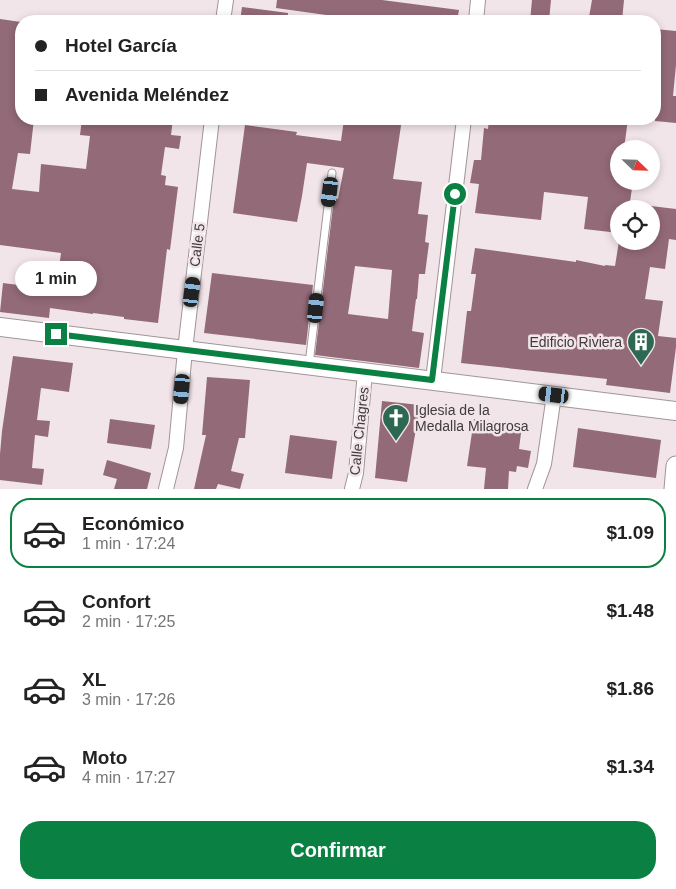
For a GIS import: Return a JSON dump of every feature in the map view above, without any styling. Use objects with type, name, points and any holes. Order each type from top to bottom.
[{"type":"main road","points":[[674,489],[676,466]]},
{"type":"street","points":[[225,15],[226,0]]},
{"type":"street","points":[[477,15],[478,0]]},
{"type":"street","name":"Calle 5","points":[[166,489],[176,448],[185,350],[211,125]]},
{"type":"street","points":[[432,380],[463,125]]},
{"type":"street","points":[[0,326],[676,410]]},
{"type":"street","name":"Calle Chagres","points":[[352,489],[356,473],[365,372]]},
{"type":"street","points":[[535,489],[544,464],[554,395]]},
{"type":"lane","points":[[309,365],[332,173]]},
{"type":"building","points":[[277,0],[382,0],[459,10],[458,15],[326,15],[276,8]]},
{"type":"building","points":[[532,0],[551,0],[550,15],[531,15]]},
{"type":"building","points":[[592,0],[624,0],[623,15],[589,15]]},
{"type":"building","points":[[242,7],[288,13],[288,15],[241,15]]},
{"type":"building","points":[[0,19],[15,21],[15,125],[33,125],[30,154],[18,153],[12,189],[39,192],[41,164],[86,169],[90,136],[80,135],[81,125],[172,125],[171,135],[181,136],[179,149],[165,147],[161,175],[166,176],[165,185],[178,187],[170,250],[167,249],[158,323],[50,308],[49,318],[0,312],[3,283],[56,290],[61,253],[0,245]]},
{"type":"building","points":[[661,30],[676,31],[676,65],[673,96],[676,96],[676,123],[661,122]]},
{"type":"building","points":[[245,125],[297,132],[296,135],[341,141],[343,125],[401,125],[393,179],[422,182],[418,214],[428,215],[425,242],[429,243],[425,274],[419,274],[412,331],[424,333],[419,368],[315,355],[334,198],[338,199],[344,168],[307,163],[297,222],[233,213]],"holes":[[[355,266],[392,270],[388,319],[348,314]]]},
{"type":"building","points":[[488,125],[627,125],[625,140],[610,140],[610,190],[632,190],[630,200],[610,200],[610,232],[584,229],[588,197],[544,192],[541,220],[475,213],[479,184],[470,183],[474,160],[481,160],[484,128],[488,129]]},
{"type":"building","points":[[660,207],[676,209],[676,240],[669,239],[665,269],[650,267],[645,299],[663,301],[658,336],[676,338],[670,393],[606,385],[607,379],[461,363],[467,311],[471,311],[476,274],[471,274],[475,248],[615,266],[618,250],[660,250]]},
{"type":"building","points":[[212,273],[313,285],[306,345],[204,333]]},
{"type":"building","points":[[13,356],[73,363],[69,392],[41,388],[37,420],[50,421],[48,437],[35,435],[32,468],[44,469],[42,485],[0,480],[2,431]]},
{"type":"building","points":[[207,377],[250,380],[245,438],[239,438],[231,471],[244,474],[240,489],[218,484],[216,489],[194,489],[206,435],[202,435]]},
{"type":"building","name":"Iglesia de la Medalla Milagrosa","points":[[382,401],[420,405],[407,482],[375,478]]},
{"type":"building","points":[[110,419],[155,425],[151,449],[107,443]]},
{"type":"building","points":[[474,419],[522,425],[519,449],[531,451],[528,468],[517,466],[516,472],[509,471],[508,489],[484,489],[486,468],[467,466]]},
{"type":"building","points":[[578,428],[661,440],[656,478],[573,467]]},
{"type":"building","points":[[290,435],[337,441],[332,479],[285,473]]},
{"type":"building","points":[[107,460],[151,473],[147,489],[114,489],[117,479],[103,475]]},
{"type":"place","name":"Edificio Riviera","points":[[641,366]]},
{"type":"place","name":"Iglesia de la Medalla Milagrosa","points":[[396,442]]},
{"type":"route","points":[[56,334],[432,380],[455,194]]}]
